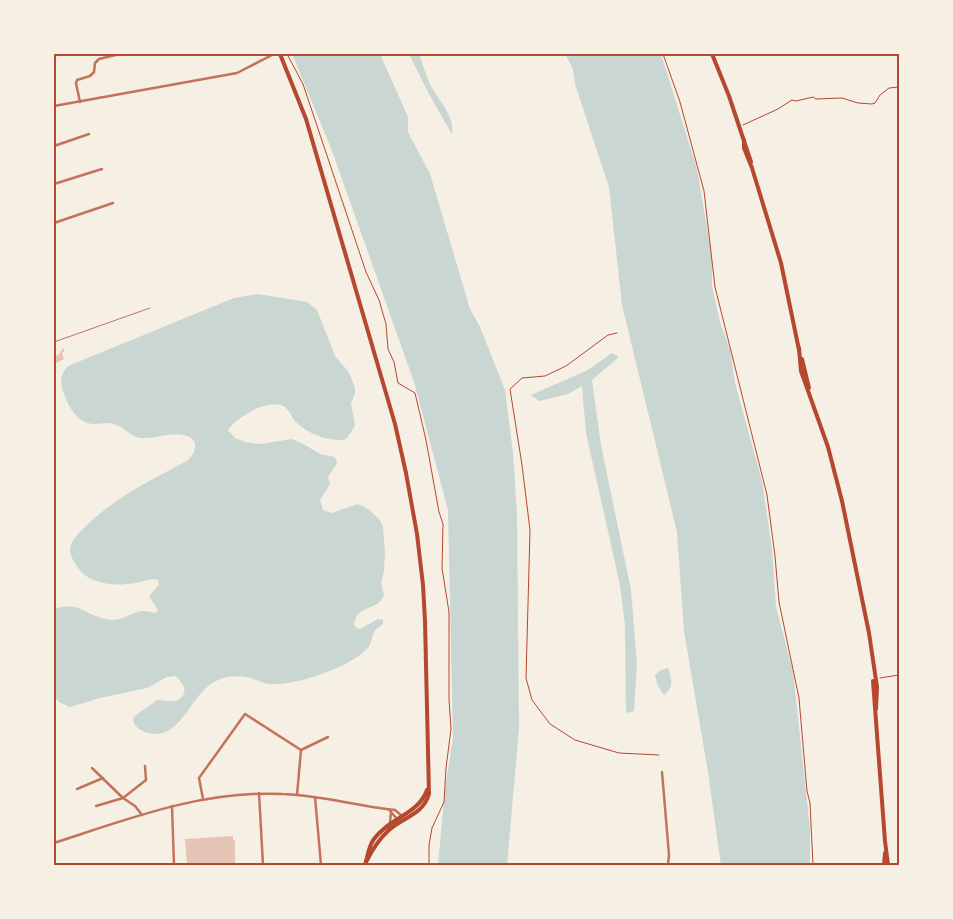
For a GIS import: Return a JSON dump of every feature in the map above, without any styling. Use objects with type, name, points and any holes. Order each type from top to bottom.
[{"type":"main road","points":[[280,54],[306,119],[402,453],[417,534],[423,585],[428,794],[424,806],[418,812],[385,834],[365,864]]},
{"type":"main road","points":[[712,54],[751,158],[752,168],[781,263],[798,348],[841,494],[863,600],[874,675],[886,865]]},
{"type":"main road","points":[[365,864],[371,843],[381,830],[421,803],[429,783]]},
{"type":"street","points":[[80,102],[76,84],[77,80],[90,76],[94,72],[95,63],[99,59],[120,54]]},
{"type":"street","points":[[54,106],[237,73],[274,54]]},
{"type":"street","points":[[54,146],[89,134]]},
{"type":"street","points":[[54,184],[102,169]]},
{"type":"street","points":[[54,222],[113,203]]},
{"type":"street","points":[[203,798],[199,778],[245,714],[301,750]]},
{"type":"street","points":[[301,750],[328,737]]},
{"type":"street","points":[[297,795],[301,750]]},
{"type":"street","points":[[96,806],[123,798],[146,780],[145,766]]},
{"type":"street","points":[[92,768],[123,798],[135,806],[142,815]]},
{"type":"street","points":[[662,772],[669,855],[668,865]]},
{"type":"street","points":[[77,789],[103,778]]},
{"type":"street","points":[[259,793],[263,865]]},
{"type":"street","points":[[54,843],[203,798],[259,793],[315,797],[397,811],[405,820]]},
{"type":"street","points":[[315,797],[321,865]]},
{"type":"street","points":[[172,806],[174,865]]},
{"type":"street","points":[[390,810],[400,823]]},
{"type":"street","points":[[390,810],[392,817],[390,823]]},
{"type":"lane","points":[[54,342],[150,308]]},
{"type":"path","points":[[663,54],[680,102],[704,191],[715,287],[767,494],[779,602],[799,698],[807,790],[810,803],[814,865]]},
{"type":"path","points":[[740,126],[778,109],[792,100],[796,101],[813,97],[842,98],[872,104],[889,88],[899,87]]},
{"type":"path","points":[[617,333],[608,335],[566,366],[545,376],[522,378],[510,389],[530,530],[526,678],[532,700],[550,724],[575,740],[620,753],[659,755]]},
{"type":"path","points":[[878,678],[899,675]]},
{"type":"path","points":[[429,865],[429,845],[435,819]]},
{"type":"shaded area","points":[[292,54],[380,54],[408,117],[408,132],[430,174],[470,309],[480,327],[505,390],[513,453],[517,515],[519,728],[507,865],[438,865],[445,789],[453,738],[448,510],[414,382],[331,148]]},
{"type":"shaded area","points":[[409,54],[419,54],[430,84],[449,116],[452,134],[430,96]]},
{"type":"shaded area","points":[[565,54],[661,54],[697,169],[712,258],[712,286],[720,322],[730,350],[735,383],[762,481],[772,549],[776,607],[793,671],[810,830],[810,865],[721,865],[708,772],[684,631],[677,532],[622,305],[609,187],[575,84],[573,69]]},
{"type":"shaded area","points":[[258,294],[307,302],[317,310],[335,356],[348,371],[355,387],[351,404],[355,426],[346,439],[327,439],[302,427],[285,407],[271,405],[262,406],[246,414],[228,430],[235,438],[245,442],[261,444],[292,439],[320,454],[335,457],[337,463],[328,477],[330,484],[320,500],[323,510],[332,513],[358,504],[368,509],[380,520],[383,527],[385,552],[384,571],[381,582],[384,595],[381,600],[359,614],[354,625],[360,629],[378,619],[383,620],[383,624],[374,632],[367,649],[347,663],[321,674],[280,684],[263,683],[239,676],[214,682],[205,689],[176,725],[167,731],[157,734],[140,730],[135,725],[133,719],[157,700],[173,701],[182,697],[184,688],[181,681],[175,676],[167,677],[147,688],[100,698],[70,707],[59,702],[55,697],[54,690],[54,609],[69,606],[75,607],[111,620],[143,611],[155,613],[158,610],[149,596],[159,585],[158,580],[115,584],[91,579],[81,571],[73,560],[70,551],[72,543],[85,527],[108,507],[133,490],[187,461],[195,450],[193,439],[184,435],[173,434],[141,438],[114,424],[89,424],[84,422],[75,415],[66,399],[61,383],[63,373],[68,366],[234,298]]},
{"type":"shaded area","points":[[612,353],[619,357],[592,380],[601,445],[631,590],[637,663],[634,711],[626,713],[625,626],[620,585],[586,433],[582,386],[568,394],[539,401],[531,395],[588,370]]},
{"type":"shaded area","points":[[668,668],[671,686],[664,695],[658,686],[655,675],[661,670]]},
{"type":"building","points":[[63,348],[65,350],[62,353],[64,359],[54,364],[54,357]]},
{"type":"building","points":[[233,836],[233,840],[235,840],[235,865],[187,865],[185,839]]}]
